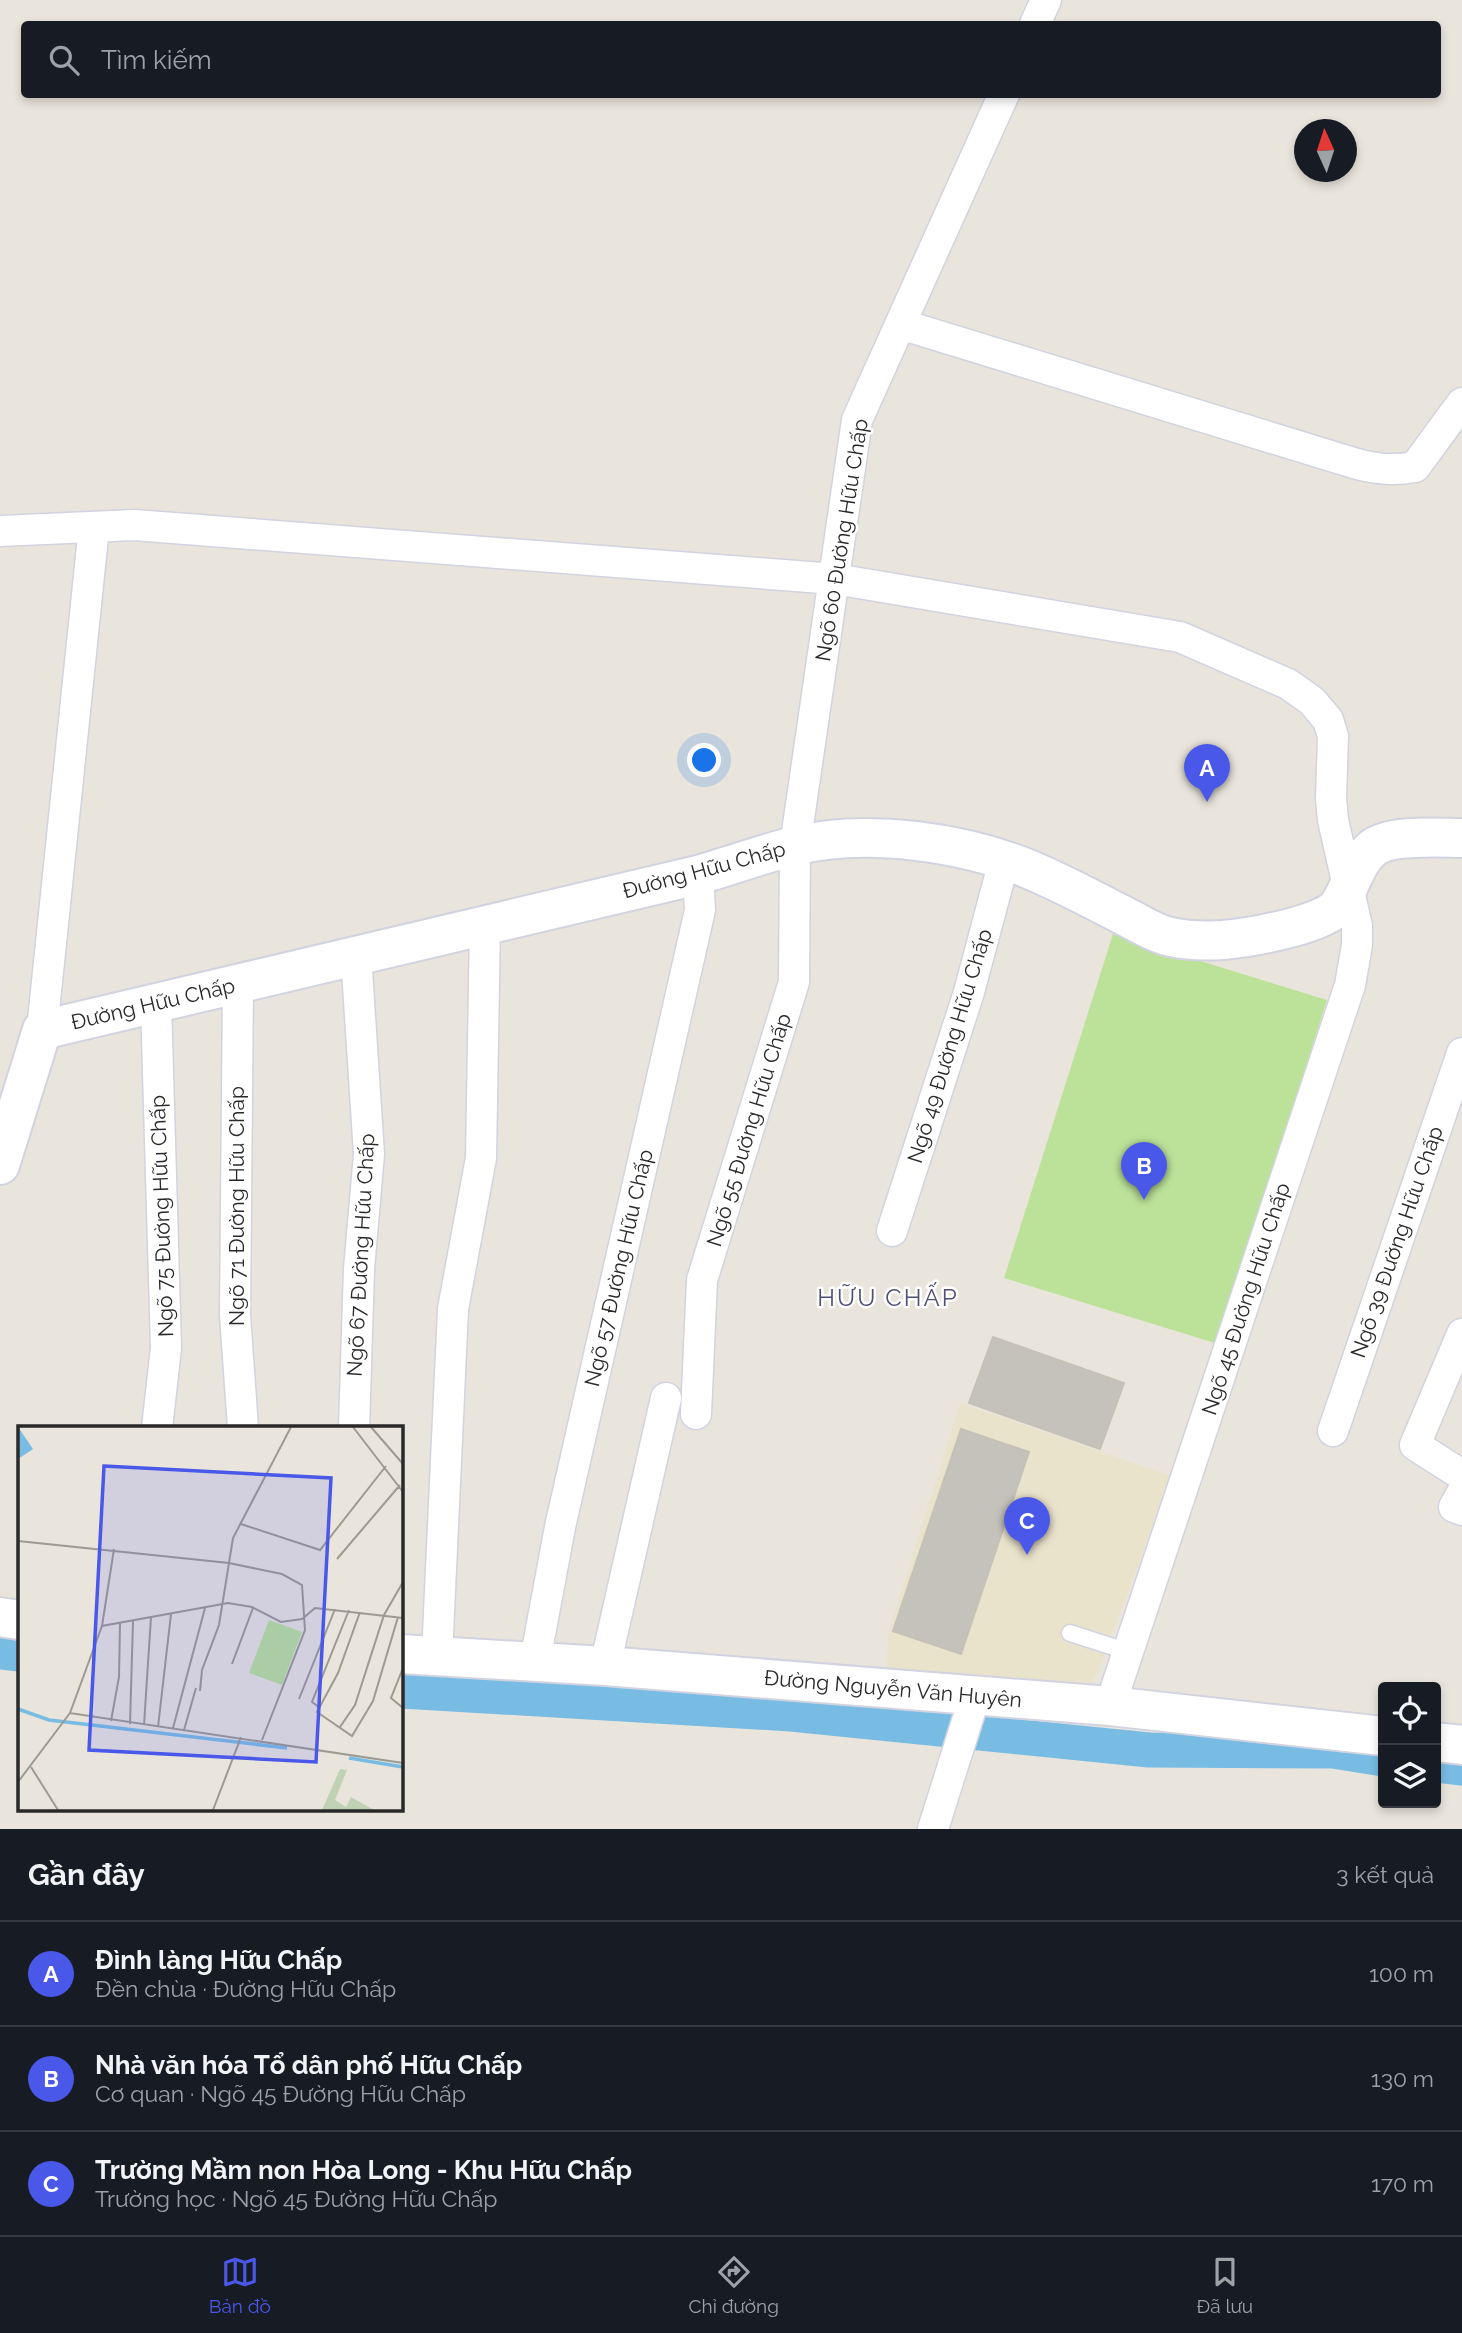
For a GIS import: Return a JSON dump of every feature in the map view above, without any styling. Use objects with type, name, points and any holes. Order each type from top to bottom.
[{"type":"street","points":[[1036,21],[1046,0]]},
{"type":"street","name":"Ngõ 60 Đường Hữu Chấp","points":[[796,845],[857,420],[1002,98]]},
{"type":"street","points":[[900,324],[1384,470],[1415,467],[1462,403]]},
{"type":"street","name":"Ngõ 45 Đường Hữu Chấp","points":[[0,531],[134,525],[835,579],[1180,636],[1288,684],[1312,701],[1328,720],[1333,736],[1333,820],[1357,926],[1357,945],[1350,985],[1110,1706]]},
{"type":"street","points":[[42,1030],[94,527]]},
{"type":"street","name":"Đường Hữu Chấp","points":[[0,1165],[42,1030],[698,875],[796,845],[844,839],[891,838],[932,843],[1032,870],[1167,937],[1192,941],[1237,938],[1295,927],[1326,917],[1336,909],[1362,861],[1374,848],[1383,843],[1403,839],[1462,838]]},
{"type":"street","name":"Ngõ 55 Đường Hữu Chấp","points":[[696,1414],[702,1280],[794,982],[796,845]]},
{"type":"street","name":"Ngõ 49 Đường Hữu Chấp","points":[[892,1231],[969,992],[1004,861]]},
{"type":"street","name":"Ngõ 57 Đường Hữu Chấp","points":[[535,1661],[560,1527],[700,910],[698,875]]},
{"type":"street","points":[[419,1655],[453,1309],[481,1158],[485,925]]},
{"type":"street","name":"Ngõ 67 Đường Hữu Chấp","points":[[354,1426],[359,1269],[369,1154],[356,955]]},
{"type":"street","name":"Ngõ 71 Đường Hữu Chấp","points":[[238,984],[235,1314],[243,1426]]},
{"type":"street","name":"Ngõ 75 Đường Hữu Chấp","points":[[156,1003],[166,1348],[157,1426]]},
{"type":"street","name":"Ngõ 39 Đường Hữu Chấp","points":[[1333,1431],[1462,1053]]},
{"type":"street","points":[[1462,1334],[1415,1445],[1462,1475]]},
{"type":"street","points":[[605,1666],[666,1398]]},
{"type":"street","points":[[1462,1493],[1454,1507],[1462,1510]]},
{"type":"street","points":[[0,1617],[18,1620]]},
{"type":"street","name":"Đường Nguyễn Văn Huyên","points":[[419,1655],[605,1666],[1110,1706],[1378,1735]]},
{"type":"street","points":[[933,1829],[975,1697]]},
{"type":"street","points":[[1441,1743],[1462,1745]]},
{"type":"lane","points":[[1070,1633],[1129,1652]]},
{"type":"shaded area","points":[[960,1403],[1171,1476],[1098,1673],[1084,1690],[886,1678],[888,1635]]},
{"type":"green space","points":[[1113,934],[1327,1000],[1218,1344],[1004,1278]]},
{"type":"building","points":[[993,1337],[1124,1383],[1100,1449],[969,1403]]},
{"type":"building","points":[[961,1429],[1029,1452],[961,1654],[893,1631]]},
{"type":"waterway","points":[[0,1652],[18,1654]]},
{"type":"waterway","points":[[402,1691],[791,1714],[1149,1750],[1333,1751],[1378,1758]]},
{"type":"waterway","points":[[1441,1766],[1462,1768]]},
{"type":"place","name":"Đình làng Hữu Chấp","points":[[1207,802]]},
{"type":"place","name":"Nhà văn hóa Tổ dân phố Hữu Chấp","points":[[1144,1200]]},
{"type":"place","name":"Trường Mầm non Hòa Long - Khu Hữu Chấp","points":[[1027,1555]]},
{"type":"district","name":"HỮU CHẤP","points":[[888,1298]]}]
